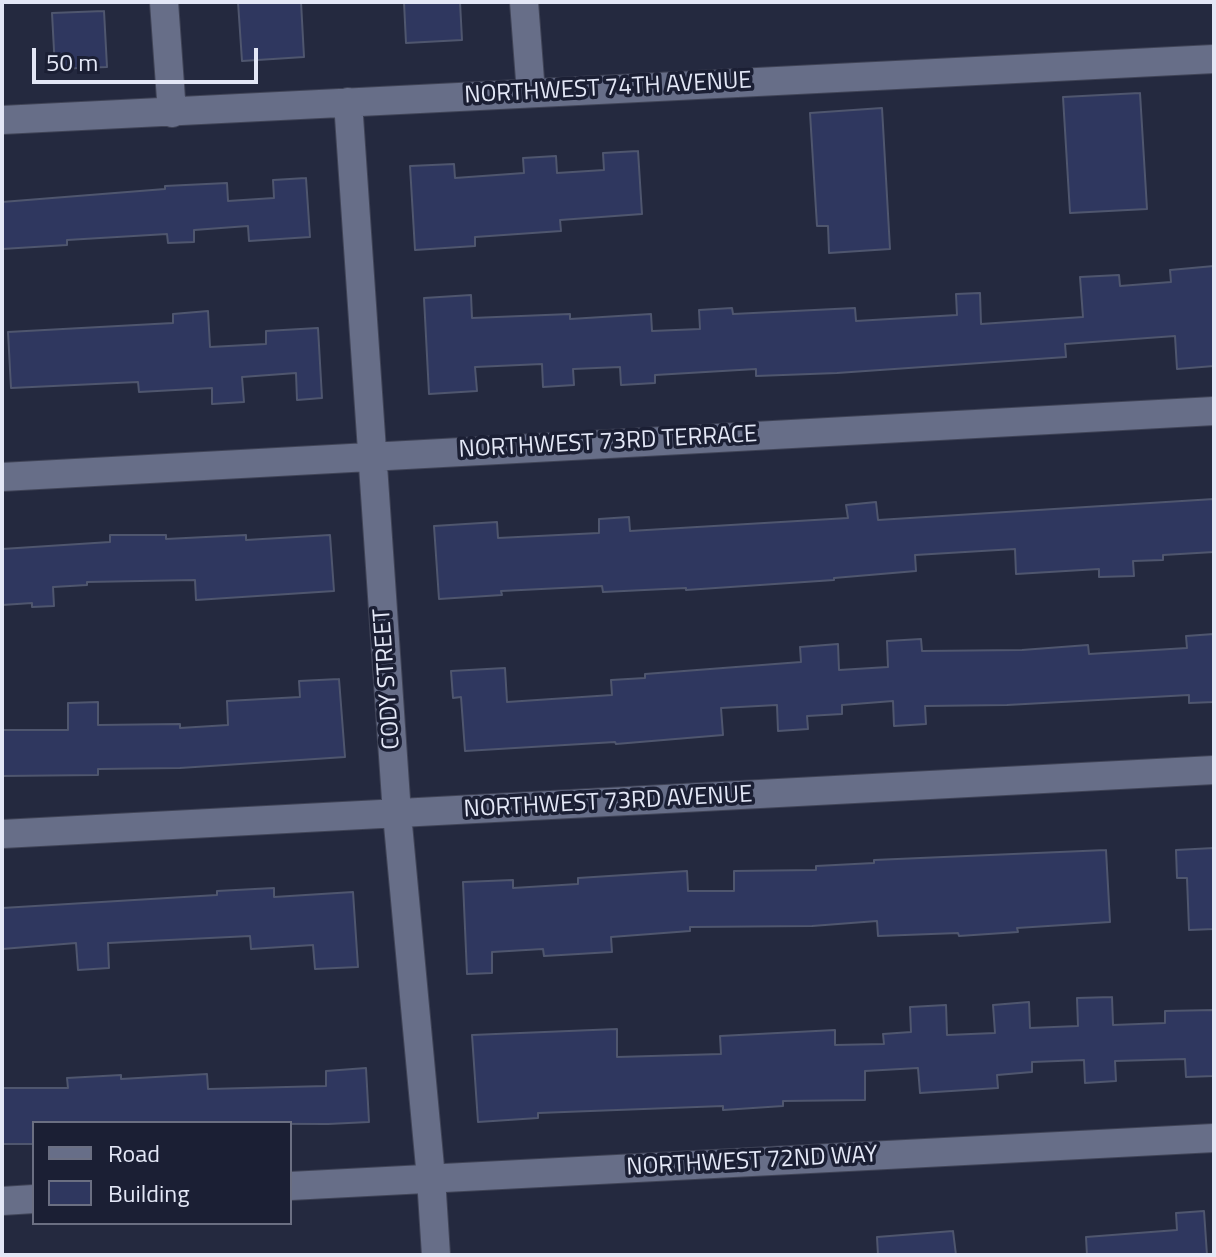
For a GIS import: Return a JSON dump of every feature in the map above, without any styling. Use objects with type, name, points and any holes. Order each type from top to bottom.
[{"type":"street","points":[[164,2],[172,113]]},
{"type":"street","points":[[524,2],[531,93]]},
{"type":"street","name":"NORTHWEST 74TH AVENUE","points":[[2,120],[1214,59]]},
{"type":"street","name":"CODY STREET","points":[[348,102],[397,814],[436,1255]]},
{"type":"street","name":"NORTHWEST 73RD TERRACE","points":[[2,477],[1214,411]]},
{"type":"street","name":"NORTHWEST 73RD AVENUE","points":[[2,834],[1214,770]]},
{"type":"street","name":"NORTHWEST 72ND WAY","points":[[292,1186],[1214,1138]]},
{"type":"street","points":[[2,1201],[32,1199]]},
{"type":"building","points":[[238,2],[301,2],[304,57],[242,61]]},
{"type":"building","points":[[404,2],[460,2],[462,40],[406,43]]},
{"type":"building","points":[[104,11],[107,67],[55,69],[52,13]]},
{"type":"building","points":[[1140,93],[1147,209],[1070,213],[1063,97]]},
{"type":"building","points":[[882,108],[890,249],[829,253],[828,226],[817,226],[810,113]]},
{"type":"building","points":[[638,151],[642,214],[560,220],[561,231],[475,237],[475,246],[415,250],[410,166],[454,164],[455,178],[524,173],[523,158],[556,156],[557,173],[604,170],[603,153]]},
{"type":"building","points":[[306,178],[310,237],[249,241],[248,226],[194,230],[194,242],[168,243],[167,234],[67,240],[67,245],[2,249],[2,202],[227,183],[228,201],[274,198],[273,180]]},
{"type":"building","points":[[1214,266],[1214,366],[1177,369],[1175,336],[1065,344],[1066,357],[837,373],[756,376],[756,369],[655,375],[655,383],[621,385],[620,367],[573,369],[574,385],[543,387],[542,364],[475,367],[477,391],[429,394],[424,298],[471,295],[472,318],[570,314],[570,319],[651,314],[652,331],[700,329],[699,310],[732,308],[733,314],[855,308],[856,321],[957,315],[956,294],[980,293],[981,324],[1083,317],[1080,277],[1119,275],[1120,286],[1171,282],[1170,270]]},
{"type":"building","points":[[208,311],[210,347],[266,344],[266,331],[318,328],[322,398],[297,400],[296,373],[242,377],[244,402],[212,404],[212,388],[139,392],[138,382],[11,388],[8,332],[173,323],[173,314]]},
{"type":"building","points":[[1214,499],[1214,552],[1163,555],[1163,560],[1133,561],[1134,576],[1099,577],[1099,569],[1016,574],[1015,549],[915,555],[916,571],[834,580],[686,590],[603,592],[602,586],[501,591],[502,595],[439,599],[434,526],[497,522],[498,538],[599,533],[599,519],[629,517],[630,531],[848,518],[846,505],[876,502],[878,520]]},
{"type":"building","points":[[110,535],[166,535],[166,539],[246,535],[246,540],[330,535],[334,591],[196,600],[195,580],[87,582],[87,585],[53,587],[54,606],[32,607],[32,603],[2,605],[2,549],[110,542]]},
{"type":"building","points":[[1214,634],[1214,702],[1189,703],[1189,695],[1007,705],[925,706],[926,724],[894,726],[893,701],[842,705],[842,714],[807,716],[808,729],[778,731],[777,705],[721,708],[723,735],[616,744],[465,751],[461,697],[453,698],[451,671],[505,668],[507,702],[612,695],[611,680],[645,678],[645,674],[801,662],[800,647],[838,644],[839,670],[888,667],[887,641],[921,639],[922,651],[1022,650],[1088,645],[1089,654],[1187,648],[1186,636]]},
{"type":"building","points":[[339,679],[345,757],[180,768],[98,769],[98,775],[2,776],[2,730],[68,730],[68,703],[98,702],[98,725],[180,724],[180,728],[228,725],[227,701],[300,697],[299,681]]},
{"type":"building","points":[[1214,848],[1214,929],[1189,930],[1187,878],[1177,878],[1176,850]]},
{"type":"building","points":[[1106,850],[1110,922],[1017,928],[1018,932],[959,936],[958,933],[878,936],[877,921],[812,926],[690,927],[690,931],[611,937],[612,952],[544,956],[543,949],[492,952],[492,973],[467,974],[463,882],[513,880],[513,888],[578,884],[578,878],[687,871],[688,891],[734,891],[734,871],[816,870],[816,866],[874,863],[874,860]]},
{"type":"building","points":[[274,888],[274,897],[353,892],[358,967],[315,969],[313,945],[251,949],[250,936],[108,943],[109,968],[78,970],[76,943],[2,949],[2,908],[217,895],[217,891]]},
{"type":"building","points":[[1112,997],[1113,1025],[1165,1023],[1165,1011],[1214,1010],[1214,1076],[1186,1077],[1185,1059],[1115,1061],[1116,1081],[1085,1083],[1084,1060],[1032,1062],[1032,1072],[997,1075],[998,1088],[920,1093],[918,1068],[865,1071],[865,1100],[783,1101],[783,1106],[723,1110],[723,1106],[538,1113],[538,1118],[478,1122],[472,1035],[617,1029],[617,1057],[721,1054],[720,1036],[835,1030],[835,1045],[884,1044],[883,1034],[911,1032],[910,1007],[946,1005],[947,1035],[995,1033],[993,1005],[1029,1002],[1030,1028],[1078,1026],[1077,998]]},
{"type":"building","points":[[366,1068],[369,1122],[32,1121],[32,1144],[2,1144],[2,1088],[68,1088],[67,1078],[121,1075],[121,1079],[207,1074],[208,1089],[326,1086],[326,1071]]},
{"type":"building","points":[[1204,1211],[1207,1255],[1087,1255],[1086,1237],[1177,1230],[1176,1213]]},
{"type":"building","points":[[953,1231],[956,1255],[878,1255],[877,1237]]}]
